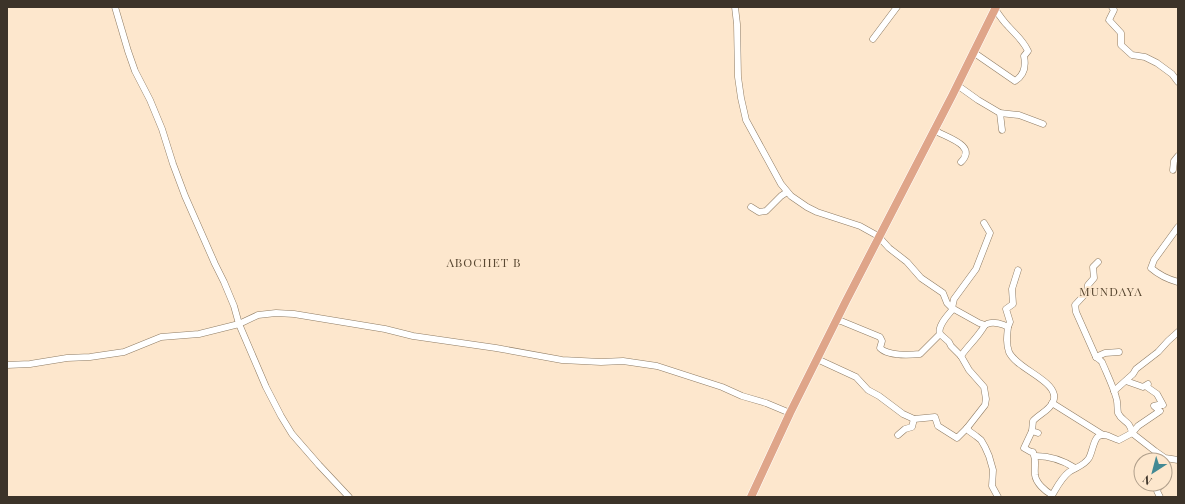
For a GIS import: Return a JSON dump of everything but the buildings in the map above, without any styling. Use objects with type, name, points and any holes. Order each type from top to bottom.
[{"type":"main road","points":[[751,497],[790,413],[878,236],[934,130],[995,8]]},
{"type":"street","points":[[115,7],[135,71],[150,100],[185,196],[224,282],[266,387],[280,416],[292,434],[349,497]]},
{"type":"street","points":[[735,7],[737,24],[738,77],[746,120],[781,184],[790,196],[812,210],[860,226],[878,236],[889,248],[907,262],[921,278],[943,293],[947,304],[952,308],[985,325],[988,323],[1004,325],[1008,328]]},
{"type":"street","points":[[873,39],[898,7]]},
{"type":"street","points":[[1112,7],[1114,10],[1109,20],[1121,33],[1121,45],[1132,55],[1145,57],[1157,63],[1172,74],[1178,82]]},
{"type":"street","points":[[973,52],[1015,80],[1023,73],[1025,62],[1024,56],[1028,51],[1026,45],[1008,26],[995,8]]},
{"type":"street","points":[[957,85],[978,100],[1000,112],[1018,115],[1043,124]]},
{"type":"street","points":[[1000,112],[1002,130]]},
{"type":"street","points":[[934,130],[963,145],[966,152],[965,158],[961,162]]},
{"type":"street","points":[[1173,170],[1174,161],[1178,156]]},
{"type":"street","points":[[750,207],[759,212],[766,211],[787,192]]},
{"type":"street","points":[[817,359],[856,377],[868,390],[879,396],[903,414],[914,419],[935,417],[938,426],[957,438],[982,410],[986,399],[984,387],[969,370],[961,356],[940,334],[939,330],[952,308],[954,299],[976,269],[990,233],[984,222]]},
{"type":"street","points":[[1178,227],[1154,260],[1151,268],[1158,274],[1178,282]]},
{"type":"street","points":[[1098,262],[1093,267],[1094,278],[1088,285],[1087,292],[1075,305],[1078,317],[1096,357],[1102,362],[1114,391],[1118,412],[1121,417],[1126,420],[1132,433],[1156,452]]},
{"type":"street","points":[[1018,270],[1012,289],[1013,304],[1006,309],[1010,322],[1006,342],[1012,358],[1049,385],[1055,395],[1052,403],[1045,412],[1033,421],[1035,432],[1024,448],[1033,452],[1036,456],[1064,462],[1075,468]]},
{"type":"street","points":[[7,365],[30,364],[67,358],[90,357],[124,352],[160,337],[199,334],[240,324],[258,315],[276,313],[294,314],[385,329],[413,336],[496,348],[562,360],[638,362],[657,366],[711,383],[790,413]]},
{"type":"street","points":[[836,321],[841,321],[876,336],[882,341],[880,348],[882,350],[898,354],[920,354],[940,334]]},
{"type":"street","points":[[961,356],[979,335],[985,325]]},
{"type":"street","points":[[1114,391],[1126,381],[1136,369],[1158,352],[1168,340],[1178,332]]},
{"type":"street","points":[[1096,357],[1105,353],[1119,352]]},
{"type":"street","points":[[1052,403],[1103,435],[1119,440],[1132,433],[1138,426],[1160,411],[1154,406],[1158,404],[1163,405],[1157,394],[1147,387],[1148,384],[1143,387],[1126,381]]},
{"type":"street","points":[[898,435],[906,429],[912,427],[914,419]]},
{"type":"street","points":[[967,428],[972,434],[981,440],[985,447],[993,470],[992,486],[998,497]]},
{"type":"street","points":[[1036,456],[1035,476],[1040,485],[1052,496],[1065,476],[1087,461],[1092,453],[1096,438],[1103,435]]},
{"type":"district","name":"ABOCHET B","points":[[484,263]]},
{"type":"district","name":"MUNDAYA","points":[[1111,292]]}]
